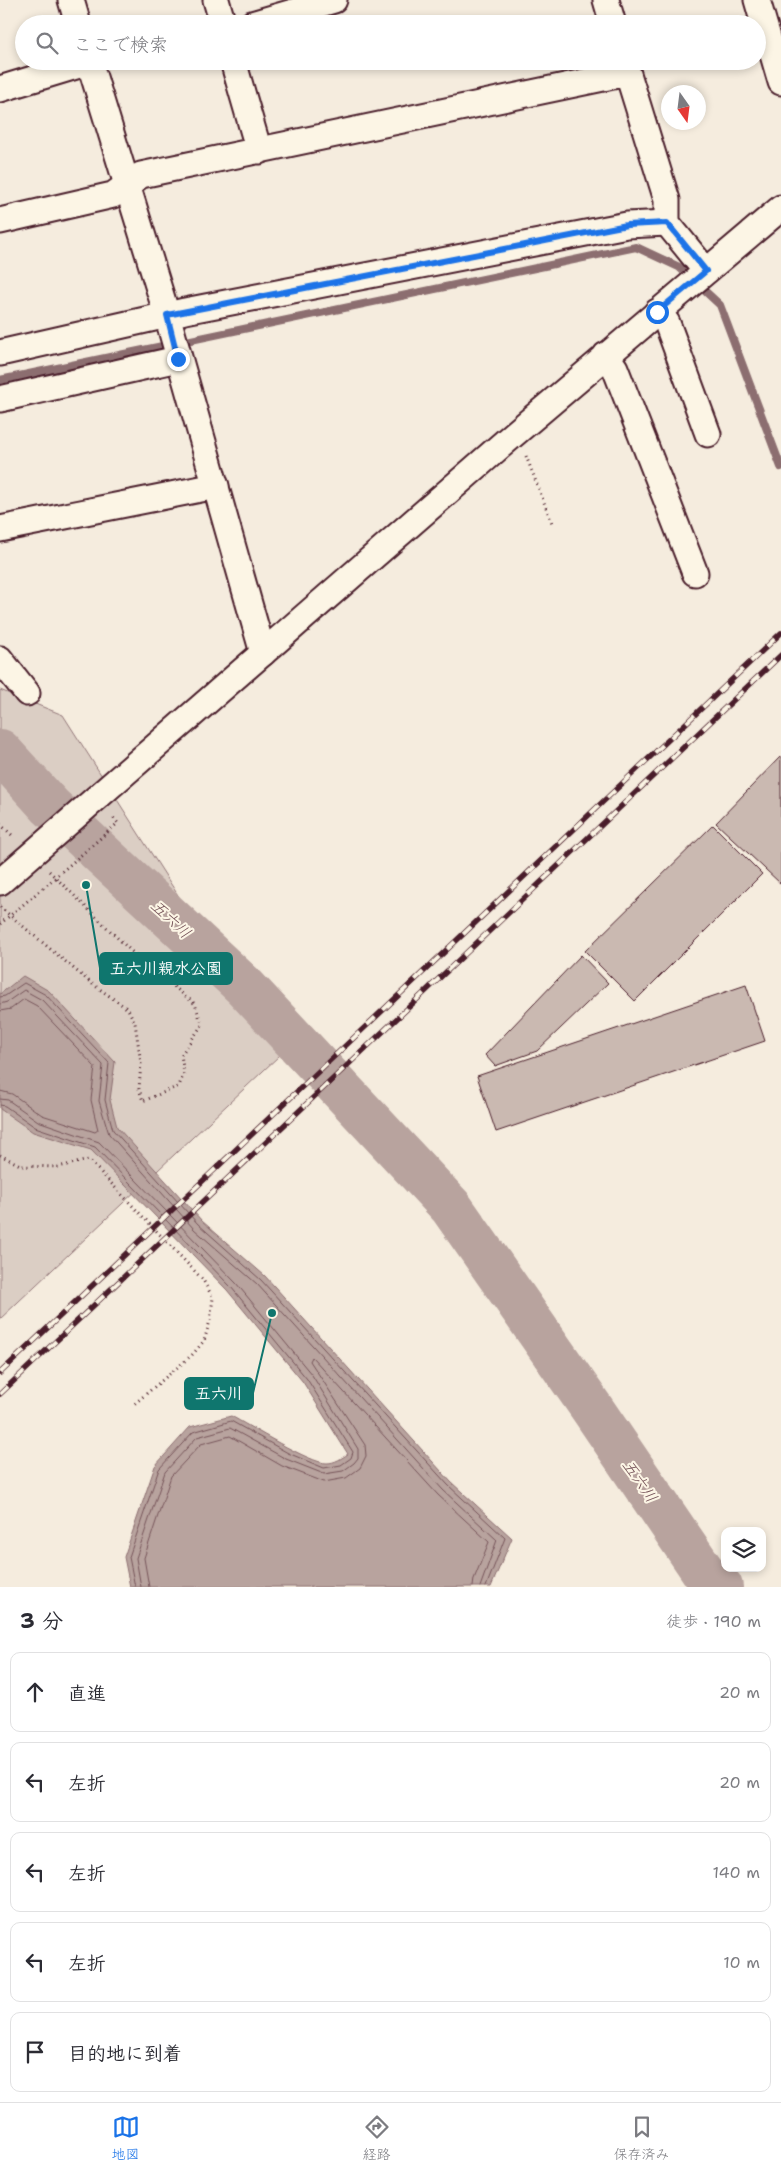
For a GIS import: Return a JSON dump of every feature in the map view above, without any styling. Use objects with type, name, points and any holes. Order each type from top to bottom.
[{"type":"street","points":[[70,0],[75,15]]},
{"type":"street","points":[[216,0],[220,15]]},
{"type":"street","points":[[283,15],[334,0]]},
{"type":"street","points":[[606,0],[610,15]]},
{"type":"street","points":[[757,0],[761,15]]},
{"type":"street","points":[[766,31],[781,82]]},
{"type":"street","points":[[0,89],[63,70]]},
{"type":"street","points":[[91,70],[167,315],[263,653]]},
{"type":"street","points":[[236,70],[259,151]]},
{"type":"street","points":[[0,221],[112,195],[141,175],[259,151],[613,70]]},
{"type":"street","points":[[627,70],[667,200],[667,223],[706,271]]},
{"type":"street","points":[[0,882],[513,434],[781,208]]},
{"type":"street","points":[[0,354],[167,315],[627,225],[667,223]]},
{"type":"street","points":[[657,312],[667,323],[708,434]]},
{"type":"street","points":[[606,356],[615,368],[695,573]]},
{"type":"street","points":[[0,399],[178,359]]},
{"type":"street","points":[[0,528],[216,486]]},
{"type":"street","points":[[0,659],[27,693]]},
{"type":"path","points":[[513,434],[523,447],[552,523]]},
{"type":"path","points":[[0,924],[104,835]]},
{"type":"path","points":[[0,907],[91,983],[128,1008],[135,1023],[141,1063],[139,1089],[143,1101],[179,1086],[184,1073],[181,1055],[202,1025],[195,1004],[131,951],[33,853]]},
{"type":"path","points":[[0,1155],[22,1166],[58,1167],[90,1160],[203,1280],[213,1298],[210,1321],[204,1341],[192,1355],[133,1405]]},
{"type":"shaded area","points":[[0,690],[63,715],[280,1055],[0,1319]]},
{"type":"water","points":[[23,976],[49,991],[115,1062],[110,1100],[117,1127],[202,1221],[265,1276],[451,1482],[512,1538],[491,1587],[130,1587],[124,1557],[155,1466],[190,1427],[231,1416],[294,1451],[319,1462],[333,1462],[348,1454],[303,1382],[227,1290],[91,1150],[33,1132],[0,1109],[0,994]]},
{"type":"building","points":[[781,756],[781,884],[716,823]]},
{"type":"building","points":[[713,825],[762,874],[635,1001],[585,951]]},
{"type":"building","points":[[581,955],[608,983],[537,1051],[495,1066],[485,1055]]},
{"type":"building","points":[[746,985],[765,1041],[496,1132],[477,1076]]},
{"type":"waterway","points":[[0,380],[636,247],[679,267],[720,305],[781,467]]},
{"type":"waterway","name":"五六川","points":[[0,751],[50,806],[245,987],[451,1207],[711,1583],[721,1587]]},
{"type":"railway","points":[[0,1373],[781,633]]},
{"type":"railway","points":[[0,1394],[781,655]]},
{"type":"place","name":"五六川親水公園","points":[[86,885]]},
{"type":"place","name":"五六川","points":[[272,1313]]},
{"type":"route","points":[[178,359],[167,315],[627,225],[667,223],[706,271],[657,312]]}]
